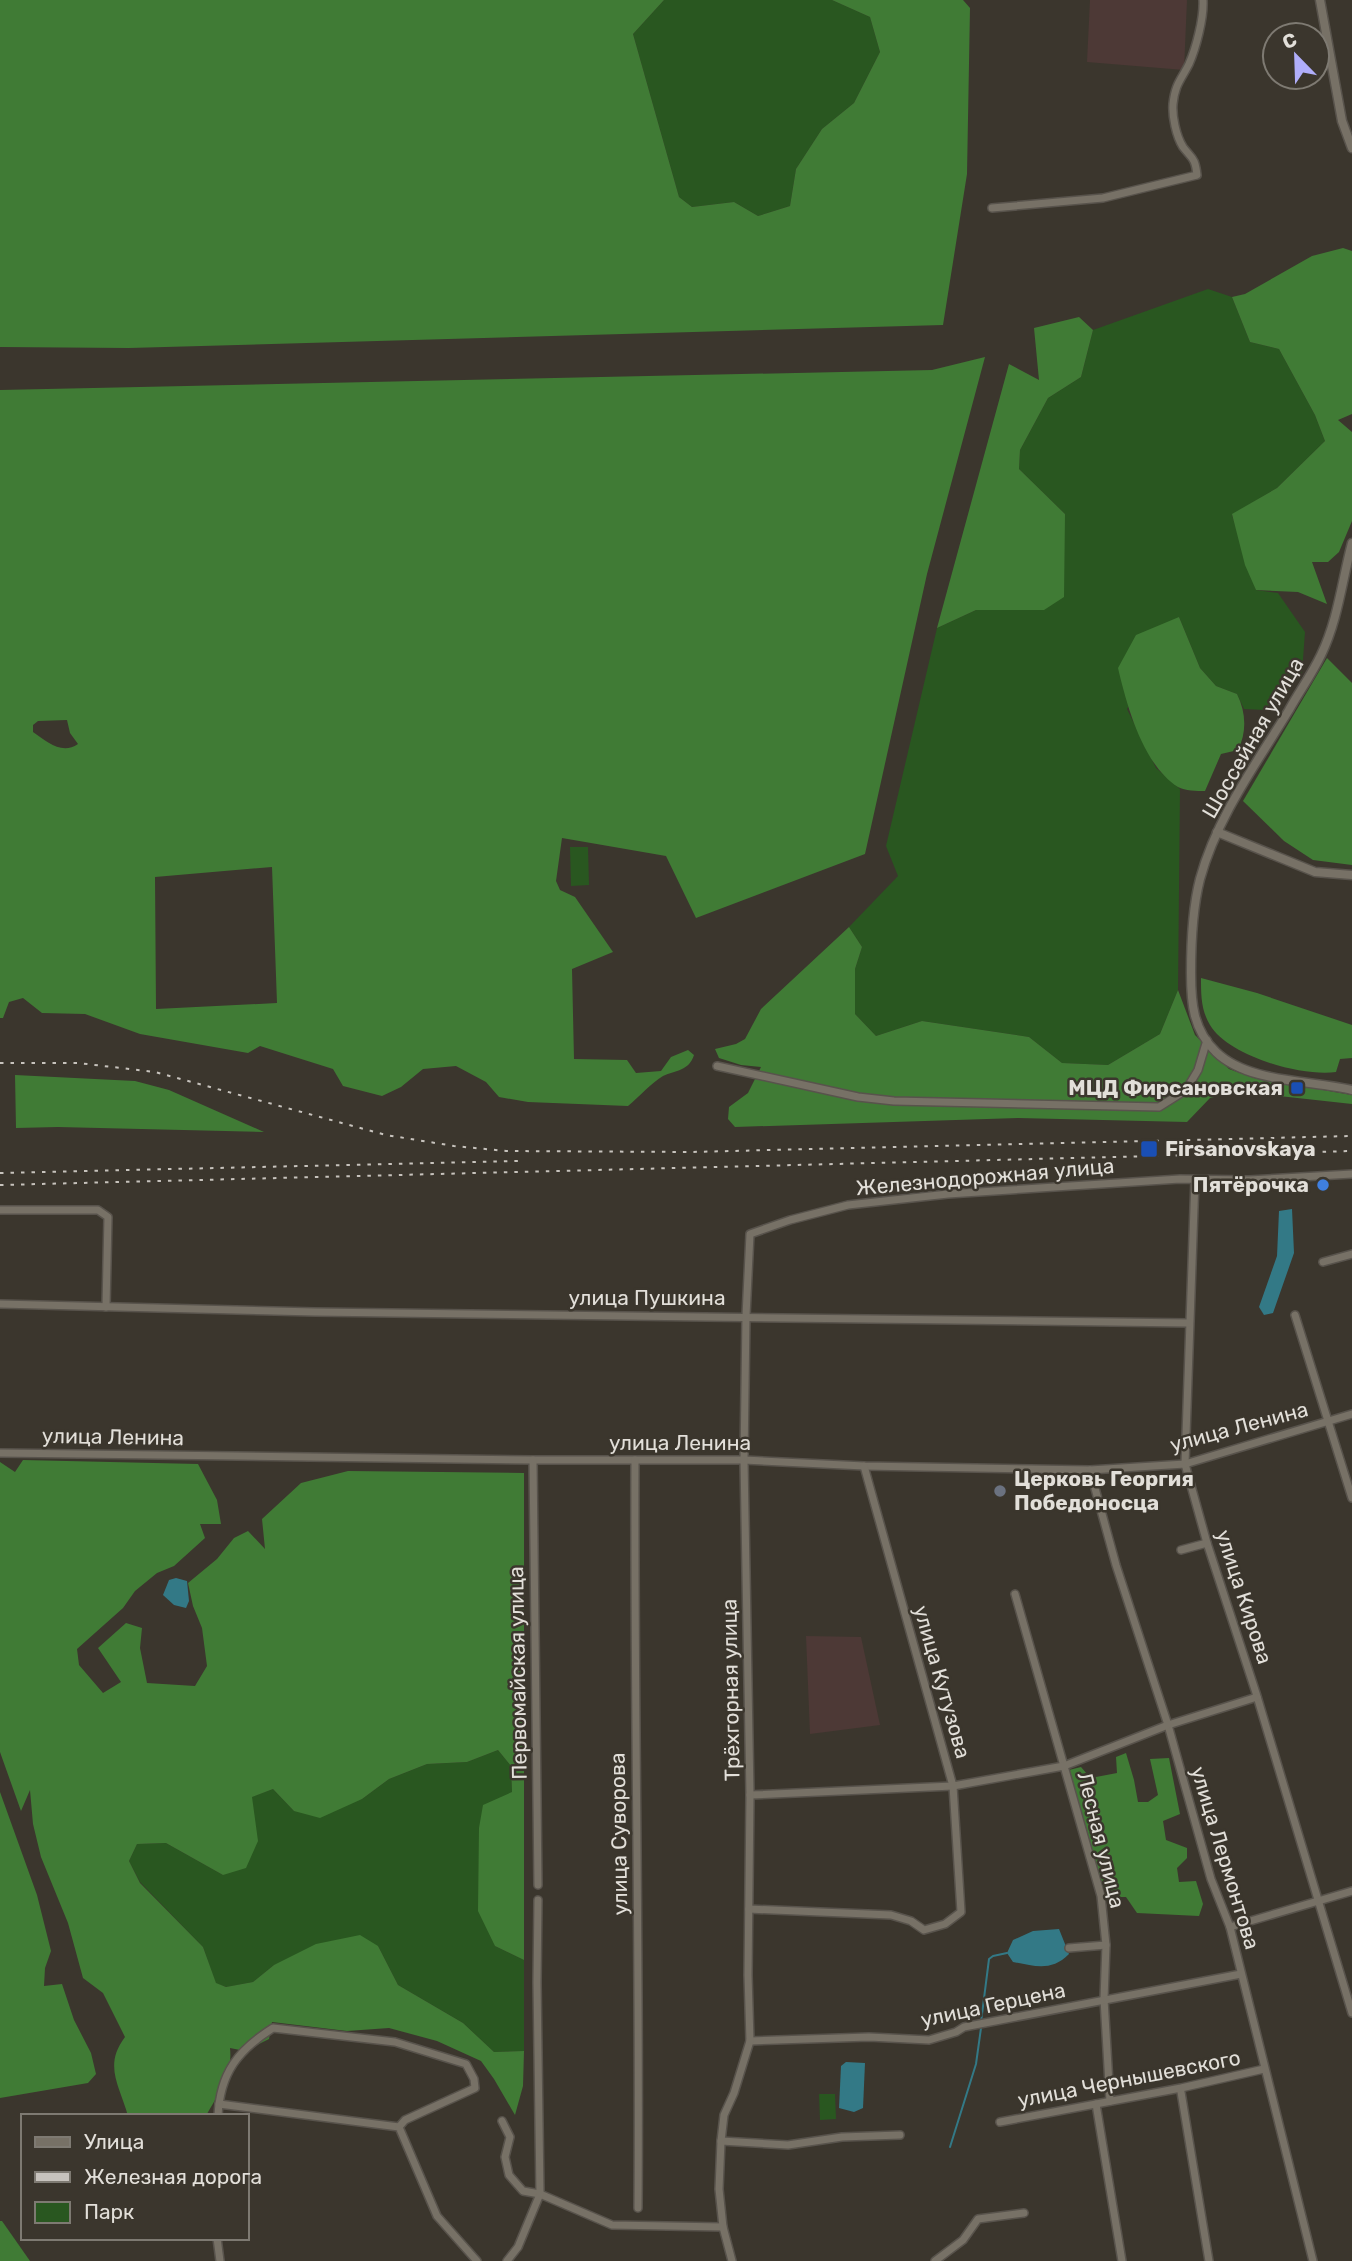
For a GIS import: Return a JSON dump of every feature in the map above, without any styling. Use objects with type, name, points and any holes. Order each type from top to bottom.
[{"type":"street","points":[[992,208],[1103,198],[1197,175],[1196,164],[1178,135],[1172,108],[1178,80],[1189,64],[1200,25],[1203,0]]},
{"type":"street","points":[[1320,0],[1342,121],[1352,148]]},
{"type":"street","name":"Шоссейная улица","points":[[1352,543],[1333,627],[1321,656],[1217,832],[1200,879],[1191,940],[1193,1013],[1197,1024],[1216,1052],[1247,1070],[1352,1090]]},
{"type":"street","points":[[1217,832],[1315,872],[1352,875]]},
{"type":"street","points":[[717,1066],[858,1097],[894,1101],[1159,1107],[1186,1090],[1198,1070],[1207,1040]]},
{"type":"street","name":"Железнодорожная улица","points":[[750,1234],[790,1220],[849,1205],[948,1194],[1033,1187],[1352,1174]]},
{"type":"street","name":"улица Кирова","points":[[1195,1179],[1185,1464],[1352,2012]]},
{"type":"street","points":[[0,1210],[98,1210],[108,1217],[106,1307]]},
{"type":"street","name":"Трёхгорная улица","points":[[732,2261],[723,2227],[719,2189],[724,2115],[750,2040],[750,1795],[744,1460],[750,1234]]},
{"type":"street","points":[[1323,1262],[1352,1254]]},
{"type":"street","name":"улица Пушкина","points":[[0,1304],[315,1312],[1189,1323]]},
{"type":"street","points":[[1295,1315],[1352,1498]]},
{"type":"street","name":"улица Ленина","points":[[0,1453],[744,1460],[864,1466],[1090,1470],[1185,1464],[1352,1414]]},
{"type":"street","name":"Первомайская улица","points":[[533,1460],[538,1885]]},
{"type":"street","name":"улица Суворова","points":[[635,1460],[638,2208]]},
{"type":"street","name":"улица Кутузова","points":[[749,1909],[891,1916],[911,1921],[924,1930],[944,1924],[961,1912],[953,1786],[864,1466]]},
{"type":"street","name":"улица Лермонтова","points":[[1090,1470],[1116,1565],[1168,1725],[1211,1879],[1230,1927],[1313,2261]]},
{"type":"street","points":[[1181,1550],[1207,1543]]},
{"type":"street","name":"Лесная улица","points":[[1015,1594],[1101,1896],[1106,1945],[1104,1999],[1110,2101]]},
{"type":"street","points":[[750,1795],[953,1786],[1064,1766],[1168,1725],[1257,1697]]},
{"type":"street","points":[[1230,1927],[1352,1891]]},
{"type":"street","points":[[506,2261],[518,2247],[540,2194],[538,1900]]},
{"type":"street","points":[[1069,1948],[1106,1945]]},
{"type":"street","name":"улица Герцена","points":[[750,2040],[869,2037],[929,2040],[964,2027],[1241,1974]]},
{"type":"street","points":[[218,2114],[232,2066],[241,2051],[273,2028],[396,2042],[466,2064],[474,2079],[475,2088],[405,2120],[399,2127]]},
{"type":"street","name":"улица Чернышевского","points":[[1000,2122],[1181,2088],[1264,2069]]},
{"type":"street","points":[[1181,2092],[1209,2261]]},
{"type":"street","points":[[219,2104],[399,2127]]},
{"type":"street","points":[[1096,2104],[1122,2261]]},
{"type":"street","points":[[502,2121],[510,2137],[505,2157],[509,2175],[523,2190],[540,2194],[612,2225],[723,2227]]},
{"type":"street","points":[[399,2127],[437,2216],[477,2261]]},
{"type":"street","points":[[721,2141],[788,2145],[842,2137],[900,2135]]},
{"type":"street","points":[[935,2261],[963,2240],[978,2218],[1024,2213]]},
{"type":"street","points":[[217,2240],[220,2261]]},
{"type":"shaded area","points":[[1090,0],[1187,0],[1184,70],[1087,62]]},
{"type":"shaded area","points":[[806,1636],[861,1637],[880,1725],[810,1734]]},
{"type":"green space","points":[[0,0],[664,0],[633,34],[679,197],[692,207],[734,202],[758,216],[790,206],[796,169],[822,129],[854,103],[880,52],[870,17],[832,0],[963,0],[970,8],[967,174],[943,325],[129,348],[0,347]]},
{"type":"green space","points":[[664,0],[832,0],[870,17],[880,52],[854,103],[822,129],[796,169],[790,206],[758,216],[734,202],[692,207],[679,197],[633,34]]},
{"type":"green space","points":[[1343,248],[1352,251],[1352,414],[1338,420],[1352,432],[1352,521],[1339,552],[1328,562],[1312,562],[1327,604],[1298,592],[1256,590],[1245,565],[1232,514],[1277,488],[1325,441],[1315,415],[1279,349],[1250,342],[1232,297],[1245,294],[1312,256]]},
{"type":"green space","points":[[1208,289],[1232,297],[1250,342],[1279,349],[1315,415],[1325,441],[1277,488],[1232,515],[1256,590],[1278,593],[1305,632],[1302,673],[1287,693],[1265,710],[1244,709],[1237,694],[1216,686],[1200,668],[1179,617],[1127,709],[1156,768],[1180,789],[1178,990],[1160,1034],[1108,1065],[1062,1063],[1029,1037],[922,1021],[876,1036],[855,1014],[855,969],[862,947],[849,927],[898,876],[886,846],[937,628],[976,610],[1044,610],[1065,514],[1019,469],[1020,450],[1048,398],[1081,377],[1093,330]]},
{"type":"green space","points":[[1079,317],[1093,330],[1081,377],[1048,398],[1020,450],[1019,469],[1065,514],[1064,597],[1044,610],[976,610],[937,628],[1009,364],[1039,380],[1034,328]]},
{"type":"green space","points":[[985,357],[927,574],[865,854],[696,918],[666,856],[562,838],[556,881],[560,890],[575,897],[613,952],[572,969],[574,1059],[627,1060],[636,1073],[661,1071],[671,1057],[688,1050],[694,1055],[685,1067],[663,1076],[628,1106],[528,1102],[499,1097],[486,1082],[456,1066],[423,1069],[401,1087],[382,1096],[343,1086],[333,1069],[260,1046],[248,1053],[140,1034],[85,1014],[42,1013],[23,998],[9,1002],[3,1018],[0,1018],[0,390],[932,370]],"holes":[[[67,720],[70,733],[78,744],[72,747],[60,748],[33,732],[33,725],[38,721]],[[272,867],[277,1003],[156,1009],[155,877]]]},
{"type":"green space","points":[[1179,617],[1200,668],[1216,686],[1237,694],[1244,715],[1243,736],[1238,750],[1221,754],[1205,791],[1178,787],[1155,764],[1138,734],[1118,668],[1136,635]]},
{"type":"green space","points":[[1327,658],[1352,683],[1352,865],[1313,860],[1284,841],[1243,801]]},
{"type":"green space","points":[[570,847],[588,847],[589,885],[571,886]]},
{"type":"green space","points":[[849,927],[862,947],[855,969],[855,1014],[876,1036],[922,1021],[1029,1037],[1062,1063],[1108,1065],[1160,1034],[1178,990],[1195,1035],[1229,1069],[1254,1078],[1352,1095],[1352,1104],[1251,1093],[1210,1098],[1187,1122],[1018,1118],[735,1127],[728,1119],[729,1107],[748,1093],[761,1067],[741,1065],[719,1058],[715,1049],[745,1039],[761,1009]]},
{"type":"green space","points":[[1201,978],[1257,993],[1352,1025],[1352,1058],[1340,1059],[1336,1072],[1322,1073],[1286,1068],[1232,1046],[1219,1036],[1207,1019],[1201,996]]},
{"type":"green space","points":[[15,1075],[135,1081],[169,1090],[264,1132],[16,1128]]},
{"type":"green space","points":[[23,1460],[198,1464],[217,1500],[221,1524],[200,1524],[205,1538],[174,1566],[157,1573],[135,1591],[123,1608],[77,1649],[79,1665],[103,1693],[121,1682],[98,1648],[126,1623],[142,1628],[140,1648],[147,1683],[195,1686],[207,1666],[202,1628],[188,1583],[217,1559],[234,1538],[248,1531],[265,1549],[262,1519],[301,1483],[348,1471],[524,1473],[524,1960],[495,1946],[478,1911],[479,1828],[483,1805],[512,1792],[511,1766],[498,1750],[467,1762],[427,1764],[389,1779],[362,1799],[320,1818],[294,1811],[273,1789],[252,1797],[258,1841],[246,1868],[223,1875],[166,1843],[137,1844],[129,1861],[140,1883],[203,1947],[216,1983],[226,1987],[253,1982],[274,1965],[316,1944],[360,1935],[378,1946],[398,1985],[463,2023],[494,2052],[524,2051],[523,2086],[515,2115],[481,2061],[437,2041],[389,2028],[347,2031],[272,2022],[269,2039],[245,2051],[230,2048],[227,2075],[207,2114],[127,2114],[114,2067],[118,2047],[125,2037],[103,1993],[83,1978],[68,1923],[41,1857],[33,1824],[30,1790],[21,1811],[0,1752],[0,1462],[15,1472]]},
{"type":"green space","points":[[498,1750],[511,1766],[512,1792],[479,1828],[480,1867],[495,1946],[524,1960],[524,2051],[494,2052],[463,2023],[398,1985],[378,1946],[274,1965],[253,1982],[227,1987],[216,1984],[203,1947],[140,1882],[129,1861],[137,1844],[166,1843],[223,1875],[253,1815],[251,1797],[273,1789],[294,1811],[362,1799],[389,1779],[427,1764],[467,1762]]},
{"type":"green space","points":[[1126,1753],[1138,1802],[1148,1802],[1158,1795],[1150,1759],[1169,1758],[1180,1814],[1163,1821],[1166,1840],[1187,1848],[1187,1858],[1177,1868],[1179,1882],[1196,1881],[1203,1904],[1199,1916],[1137,1913],[1126,1897],[1106,1897],[1069,1770],[1081,1767],[1087,1774],[1096,1777],[1117,1773],[1116,1757]]},
{"type":"green space","points":[[0,1792],[37,1895],[51,1951],[45,1968],[44,1986],[62,1984],[74,2020],[91,2053],[96,2074],[88,2083],[0,2098]]},
{"type":"green space","points":[[819,2094],[835,2094],[836,2119],[820,2120]]},
{"type":"green space","points":[[2,2221],[30,2261],[0,2261]]},
{"type":"water","points":[[1292,1209],[1294,1253],[1273,1313],[1264,1315],[1259,1307],[1277,1256],[1279,1211]]},
{"type":"water","points":[[176,1578],[187,1581],[189,1601],[186,1608],[174,1605],[163,1595],[169,1580]]},
{"type":"water","points":[[1059,1929],[1069,1954],[1056,1963],[1042,1966],[1013,1962],[1007,1953],[1013,1940],[1033,1931]]},
{"type":"water","points":[[846,2062],[865,2063],[863,2108],[854,2112],[839,2108],[841,2066]]},
{"type":"waterway","points":[[981,2022],[989,1959],[1007,1953]]},
{"type":"waterway","points":[[950,2147],[976,2064],[981,2028]]},
{"type":"railway","points":[[0,1063],[78,1063],[155,1072],[386,1135],[506,1151],[689,1152],[1352,1136]]},
{"type":"railway","points":[[0,1185],[1352,1151]]},
{"type":"railway","points":[[0,1173],[519,1161]]},
{"type":"place","name":"МЦД Фирсановская","points":[[1297,1088]]},
{"type":"place","name":"Firsanovskaya","points":[[1149,1149]]},
{"type":"place","name":"Пятёрочка","points":[[1323,1185]]},
{"type":"place","name":"Церковь Георгия Победоносца","points":[[1000,1491]]}]
